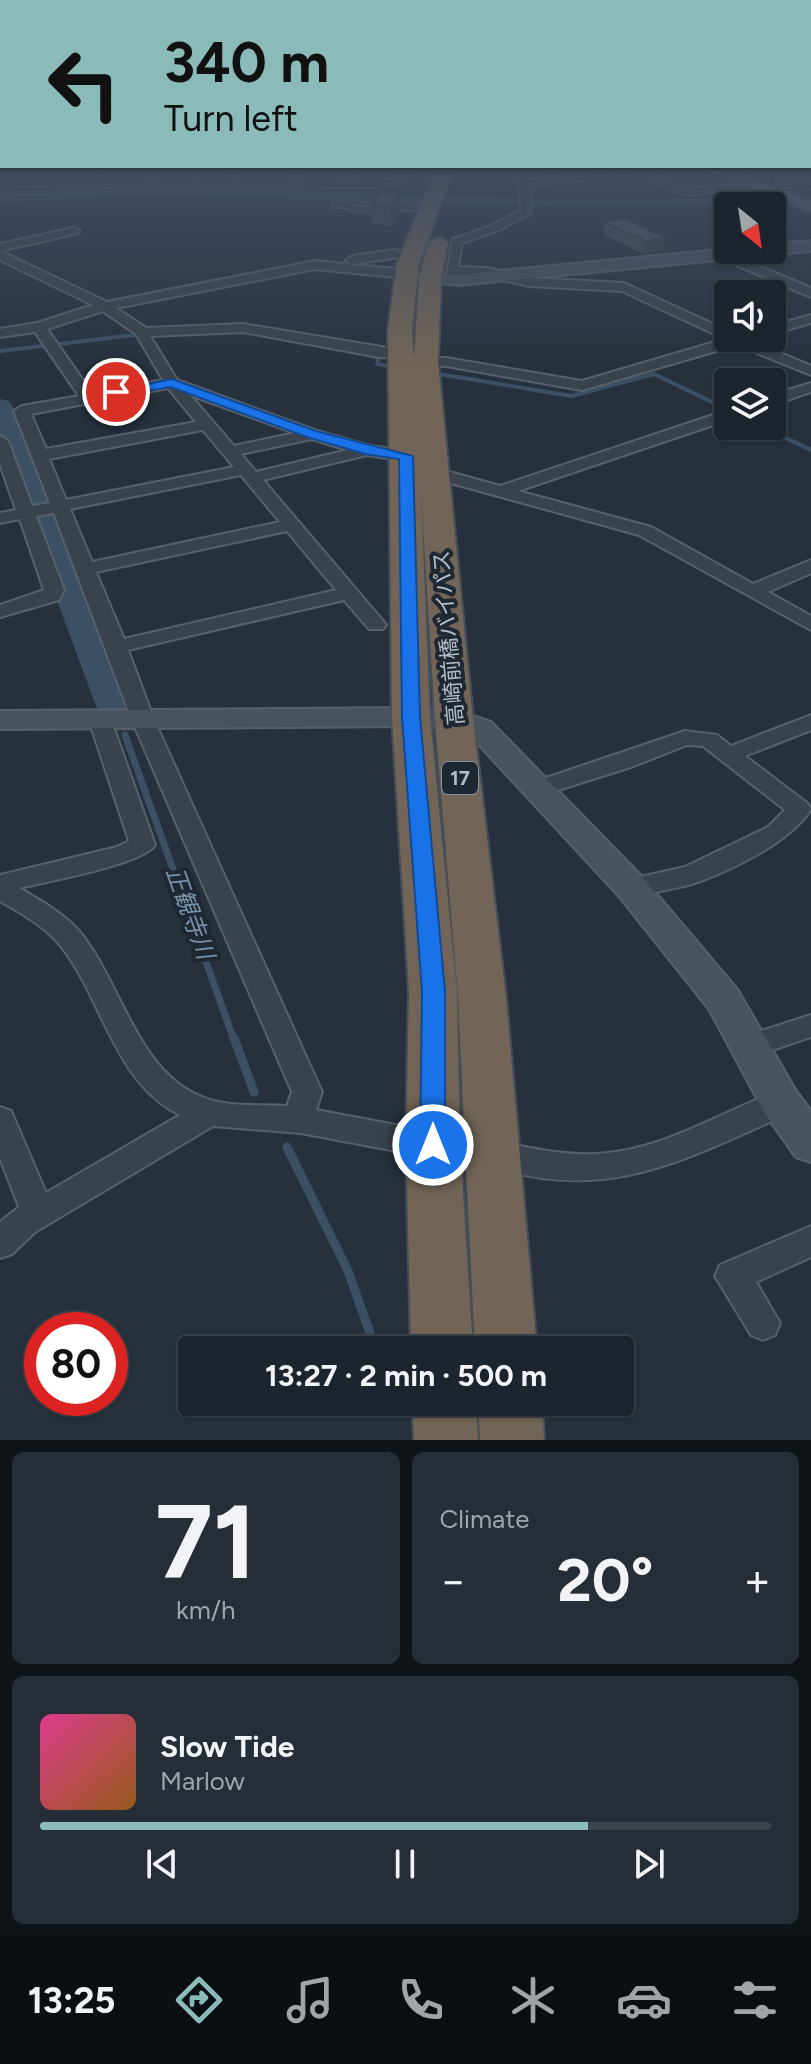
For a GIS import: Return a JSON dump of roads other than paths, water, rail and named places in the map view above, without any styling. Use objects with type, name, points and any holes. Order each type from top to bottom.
[{"type":"highway","name":"高崎前橋バイパス","points":[[431,235],[413,358],[403,460],[411,717],[433,992],[433,1145],[441,1336]]},
{"type":"highway","name":"高崎前橋バイパス","points":[[403,460],[454,719],[482,998],[505,1336]]},
{"type":"highway","points":[[445,1416],[446,1440]]},
{"type":"highway","points":[[511,1416],[512,1440]]},
{"type":"street","points":[[0,248],[56,235]]},
{"type":"street","points":[[315,265],[427,264],[457,241],[474,235]]},
{"type":"street","points":[[786,248],[811,246]]},
{"type":"street","points":[[0,255],[105,306],[143,334],[172,383],[376,625]]},
{"type":"street","points":[[504,276],[714,255]]},
{"type":"street","points":[[0,333],[39,327],[105,306],[315,265],[427,264],[529,282],[624,287],[714,328]]},
{"type":"street","points":[[744,264],[811,293]]},
{"type":"street","points":[[786,326],[811,319]]},
{"type":"street","points":[[39,327],[87,397]]},
{"type":"street","points":[[143,334],[243,328],[582,386],[714,345]]},
{"type":"street","points":[[768,352],[811,371]]},
{"type":"street","points":[[298,1120],[307,1092],[143,720],[86,569],[57,506],[42,455],[22,411],[172,383],[311,434],[645,531],[811,624]]},
{"type":"street","points":[[786,395],[811,387]]},
{"type":"street","points":[[502,490],[714,420]]},
{"type":"street","points":[[42,455],[207,425]]},
{"type":"street","points":[[229,452],[311,434]]},
{"type":"street","points":[[0,441],[4,460],[29,512],[54,590],[52,596],[40,602],[0,611]]},
{"type":"street","points":[[0,518],[247,474],[403,460]]},
{"type":"street","points":[[86,569],[291,525]]},
{"type":"street","points":[[753,591],[811,566]]},
{"type":"street","points":[[117,647],[348,593]]},
{"type":"street","points":[[0,720],[411,717],[454,719],[480,728],[631,887],[723,999],[781,1103],[811,1144]]},
{"type":"street","points":[[0,886],[124,854],[143,845],[100,720]]},
{"type":"street","points":[[730,754],[811,722]]},
{"type":"street","points":[[539,788],[623,762],[685,738],[709,740],[799,809],[777,833],[691,875],[631,887]]},
{"type":"street","points":[[0,886],[68,937],[138,1056],[172,1095],[207,1114],[298,1120],[433,1145]]},
{"type":"street","points":[[749,1046],[811,1026]]},
{"type":"street","points":[[493,1154],[560,1167],[609,1167],[661,1153],[781,1103]]},
{"type":"street","points":[[0,1243],[23,1222],[207,1114]]},
{"type":"street","points":[[0,1120],[38,1213]]},
{"type":"street","points":[[763,1323],[732,1276],[811,1241]]},
{"type":"waterway","points":[[0,351],[143,334]]},
{"type":"waterway","points":[[367,354],[379,358],[377,364],[394,367]]},
{"type":"waterway","points":[[433,373],[571,396],[654,374],[714,403]]},
{"type":"waterway","name":"正観寺川","points":[[0,407],[39,517],[115,706]]},
{"type":"waterway","points":[[786,438],[811,450]]},
{"type":"waterway","name":"正観寺川","points":[[125,735],[234,1040]]},
{"type":"waterway","name":"正観寺川","points":[[234,1038],[254,1092]]},
{"type":"waterway","name":"正観寺川","points":[[287,1147],[348,1271],[371,1336]]},
{"type":"tunnel","points":[[395,254],[449,257]]}]
